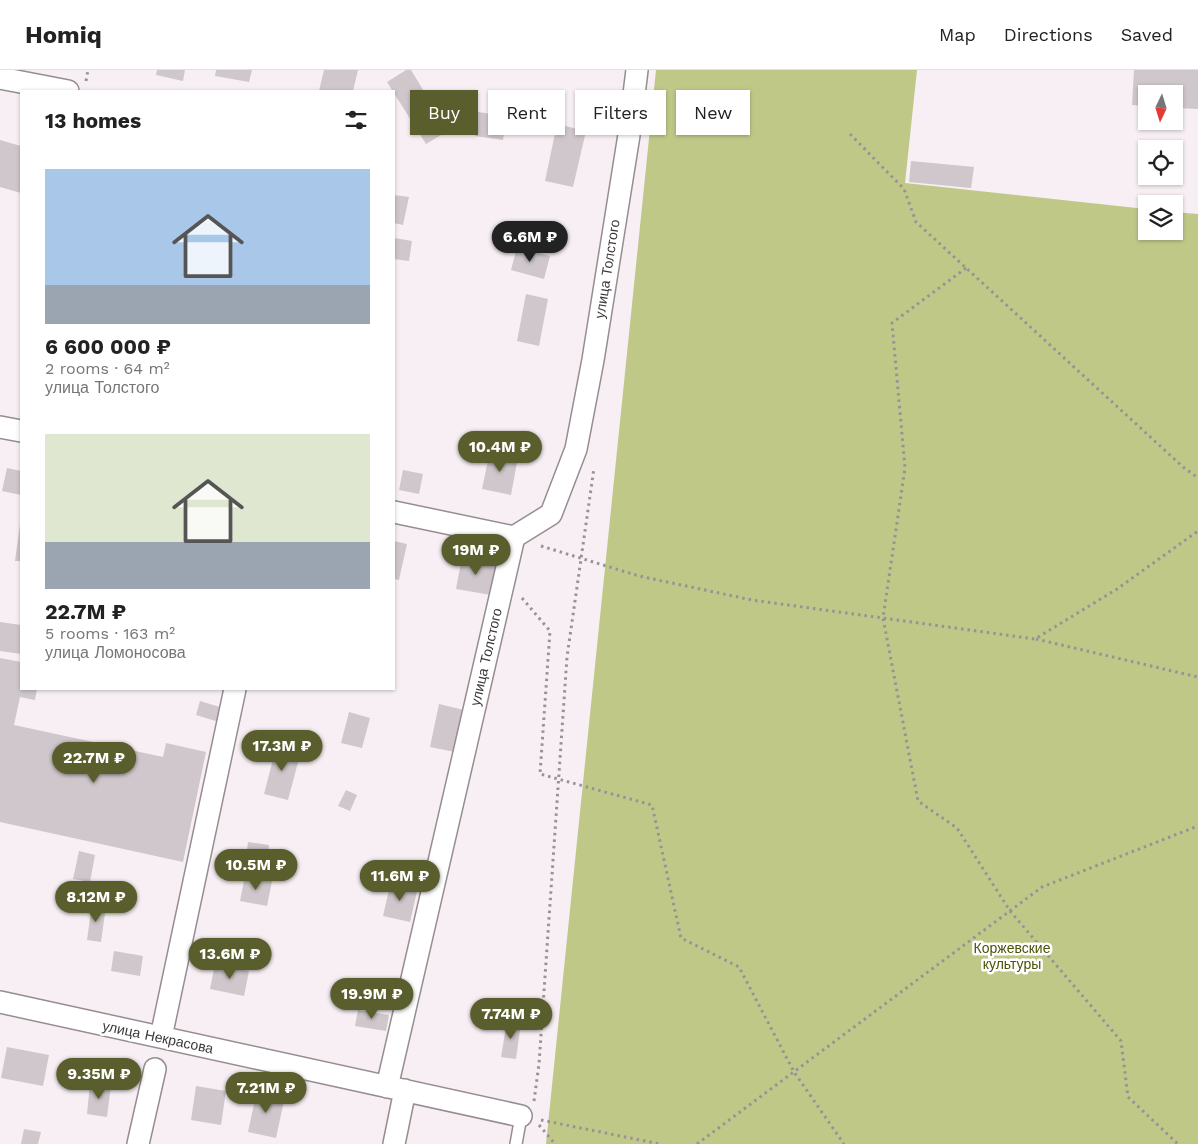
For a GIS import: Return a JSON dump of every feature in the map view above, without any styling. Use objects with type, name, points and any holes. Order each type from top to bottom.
[{"type":"street","name":"улица Толстого","points":[[394,1144],[396,1089],[514,537],[551,514],[576,449],[593,360],[629,135],[637,70]]},
{"type":"street","points":[[0,78],[63,90]]},
{"type":"street","points":[[0,427],[20,431]]},
{"type":"street","points":[[395,512],[514,537]]},
{"type":"street","points":[[161,1037],[235,690]]},
{"type":"street","name":"улица Некрасова","points":[[0,1002],[396,1089],[529,1114]]},
{"type":"street","points":[[138,1144],[155,1069]]},
{"type":"lane","points":[[516,1144],[529,1114]]},
{"type":"path","points":[[850,134],[904,189],[916,222],[1183,467],[1198,478]]},
{"type":"path","points":[[966,268],[892,323],[905,468],[883,618],[918,801],[957,828],[1010,911],[1121,1041],[1128,1097],[1178,1144]]},
{"type":"path","points":[[594,462],[567,656],[539,1064],[529,1114],[660,1144]]},
{"type":"path","points":[[1036,639],[1117,589],[1198,531]]},
{"type":"path","points":[[514,537],[639,576],[752,600],[1036,639],[1198,677]]},
{"type":"path","points":[[504,577],[550,631],[540,774],[652,805],[682,938],[738,967],[794,1072],[844,1144]]},
{"type":"path","points":[[698,1144],[1042,887],[1198,826]]},
{"type":"green space","name":"Коржевские культуры","points":[[656,70],[917,70],[905,183],[1138,208],[1138,240],[1183,240],[1183,213],[1198,214],[1198,1144],[546,1144],[649,135],[666,135],[666,90],[654,90]]},
{"type":"building","points":[[157,70],[185,70],[183,81],[156,75]]},
{"type":"building","points":[[216,70],[252,70],[249,82],[215,76]]},
{"type":"building","points":[[324,70],[358,70],[353,90],[319,90]]},
{"type":"building","points":[[406,70],[411,70],[423,90],[410,90],[410,119],[395,95],[395,90],[392,90],[387,82]]},
{"type":"building","points":[[1134,70],[1198,70],[1198,109],[1183,108],[1183,85],[1138,85],[1138,105],[1132,105]]},
{"type":"building","points":[[478,112],[488,113],[488,135],[504,135],[503,140],[475,136],[478,135]]},
{"type":"building","points":[[565,126],[575,128],[575,135],[585,135],[573,187],[545,181],[555,135],[565,135]]},
{"type":"building","points":[[420,135],[441,135],[426,144]]},
{"type":"building","points":[[0,140],[20,146],[20,193],[0,187]]},
{"type":"building","points":[[911,161],[974,167],[971,188],[909,182]]},
{"type":"building","points":[[395,195],[409,197],[403,225],[395,223]]},
{"type":"building","points":[[395,238],[412,241],[409,261],[395,259]]},
{"type":"building","points":[[517,247],[550,256],[544,279],[511,270]]},
{"type":"building","points":[[526,294],[548,299],[539,346],[517,341]]},
{"type":"building","points":[[490,451],[518,457],[511,495],[482,489]]},
{"type":"building","points":[[7,468],[20,471],[20,495],[2,491]]},
{"type":"building","points":[[403,470],[423,474],[419,494],[399,490]]},
{"type":"building","points":[[20,524],[20,561],[15,561]]},
{"type":"building","points":[[395,541],[407,544],[399,580],[395,579]]},
{"type":"building","points":[[462,557],[497,563],[491,595],[456,589]]},
{"type":"building","points":[[0,622],[20,625],[20,654],[0,651]]},
{"type":"building","points":[[0,658],[20,662],[20,690],[37,690],[35,700],[20,697],[14,725],[163,757],[166,743],[206,752],[183,862],[0,822]]},
{"type":"building","points":[[200,701],[223,708],[219,722],[196,715]]},
{"type":"building","points":[[439,704],[464,710],[455,752],[430,747]]},
{"type":"building","points":[[349,712],[370,718],[362,748],[341,743]]},
{"type":"building","points":[[277,744],[301,751],[288,800],[264,794]]},
{"type":"building","points":[[346,790],[357,795],[350,811],[338,806]]},
{"type":"building","points":[[248,842],[269,845],[267,861],[246,857]]},
{"type":"building","points":[[79,851],[95,855],[90,882],[73,879]]},
{"type":"building","points":[[245,876],[272,881],[267,906],[240,901]]},
{"type":"building","points":[[391,881],[418,887],[410,922],[383,916]]},
{"type":"building","points":[[92,904],[106,906],[101,942],[87,940]]},
{"type":"building","points":[[114,951],[143,956],[140,976],[111,971]]},
{"type":"building","points":[[215,964],[249,971],[244,996],[210,989]]},
{"type":"building","points":[[358,1010],[389,1015],[386,1031],[355,1026]]},
{"type":"building","points":[[507,1021],[521,1023],[516,1059],[501,1057]]},
{"type":"building","points":[[7,1047],[49,1055],[43,1086],[1,1078]]},
{"type":"building","points":[[90,1083],[111,1085],[107,1117],[87,1114]]},
{"type":"building","points":[[196,1086],[226,1091],[221,1125],[191,1120]]},
{"type":"building","points":[[257,1090],[285,1096],[276,1138],[248,1132]]},
{"type":"building","points":[[24,1129],[41,1132],[38,1144],[21,1144]]}]
